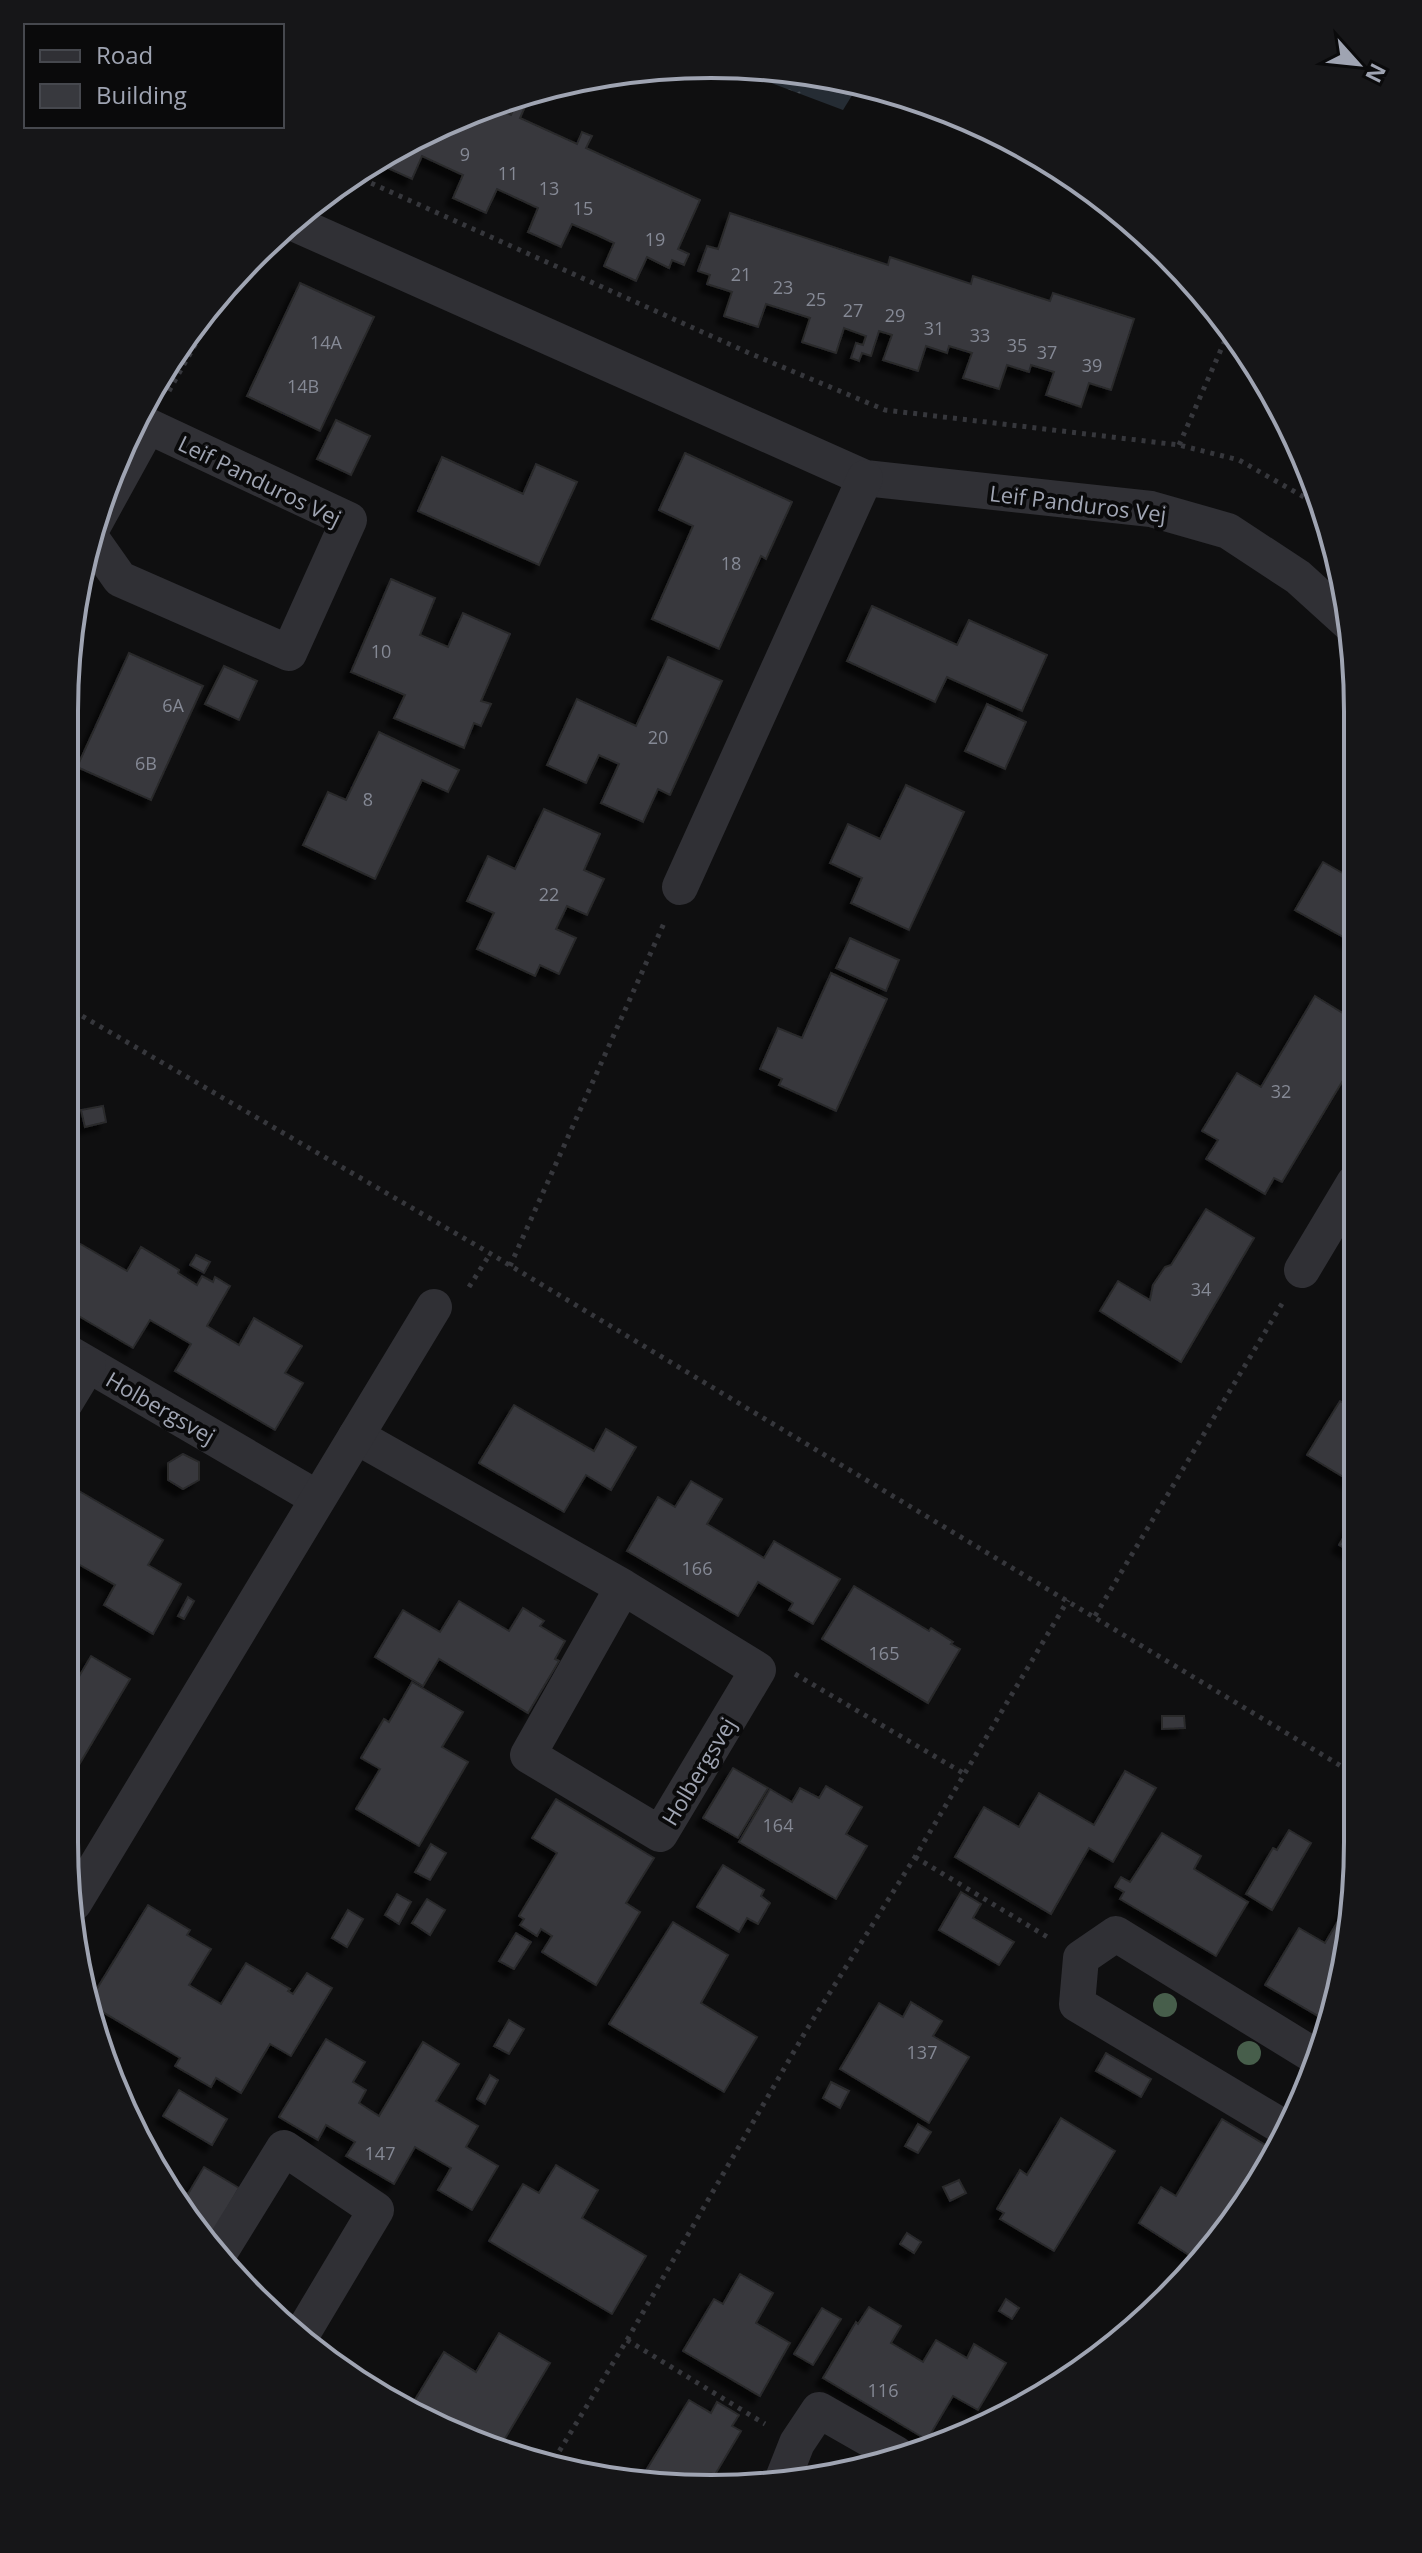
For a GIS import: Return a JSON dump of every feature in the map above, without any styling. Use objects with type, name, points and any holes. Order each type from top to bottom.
[{"type":"street","name":"Leif Panduros Vej","points":[[303,227],[865,478],[1151,509],[1228,531],[1298,577],[1336,612]]},
{"type":"street","name":"Leif Panduros Vej","points":[[99,550],[120,579],[289,653],[349,520],[148,426]]},
{"type":"street","points":[[133,453],[148,426]]},
{"type":"street","points":[[680,887],[865,478]]},
{"type":"street","points":[[1302,1270],[1344,1200]]},
{"type":"street","points":[[80,1893],[317,1498],[449,1300]]},
{"type":"street","name":"Holbergsvej","points":[[78,1359],[317,1498]]},
{"type":"street","points":[[356,1436],[623,1587],[758,1670]]},
{"type":"street","name":"Holbergsvej","points":[[623,1587],[528,1755],[660,1834],[758,1670]]},
{"type":"street","points":[[1278,2124],[1077,2004],[1081,1958],[1116,1934],[1308,2052]]},
{"type":"street","points":[[224,2245],[284,2148],[376,2210],[306,2328]]},
{"type":"street","points":[[786,2471],[797,2443],[819,2410],[888,2449]]},
{"type":"path","points":[[366,181],[749,353],[885,410],[1179,445],[1239,460],[1307,499]]},
{"type":"path","points":[[1179,445],[1224,342]]},
{"type":"path","points":[[148,426],[191,350]]},
{"type":"path","points":[[510,1266],[680,887]]},
{"type":"path","points":[[78,1014],[490,1254],[1344,1768]]},
{"type":"path","points":[[449,1300],[490,1254]]},
{"type":"path","points":[[1095,1616],[1302,1270]]},
{"type":"path","points":[[557,2455],[807,2029],[915,1857],[1068,1600]]},
{"type":"path","points":[[758,1670],[782,1666],[963,1773]]},
{"type":"path","points":[[915,1857],[1081,1958]]},
{"type":"path","points":[[627,2340],[797,2443]]},
{"type":"water","points":[[764,80],[853,95],[843,110]]},
{"type":"building","points":[[525,107],[520,118],[577,144],[582,132],[592,136],[586,148],[700,200],[678,249],[689,254],[684,265],[672,260],[669,268],[647,257],[636,281],[604,266],[614,243],[572,224],[561,247],[528,232],[538,208],[497,189],[486,213],[453,198],[463,175],[422,156],[412,179],[387,168],[469,126],[506,113],[511,115],[513,110]]},
{"type":"building","points":[[730,213],[888,265],[890,257],[971,284],[973,276],[1050,301],[1053,293],[1134,319],[1111,390],[1089,383],[1081,407],[1046,395],[1054,372],[1031,365],[1029,372],[1007,365],[999,389],[963,378],[972,353],[949,346],[947,353],[926,346],[918,371],[883,360],[892,335],[879,331],[871,356],[862,353],[859,361],[851,358],[856,343],[863,345],[866,336],[844,328],[836,353],[802,342],[810,318],[766,304],[758,327],[724,316],[732,292],[707,284],[710,275],[698,271],[707,246],[718,249]]},
{"type":"building","points":[[300,283],[374,317],[320,431],[247,396]]},
{"type":"building","points":[[336,420],[370,436],[351,475],[317,459]]},
{"type":"building","points":[[685,453],[792,502],[766,559],[761,556],[719,649],[652,619],[693,526],[659,510]]},
{"type":"building","points":[[442,457],[523,494],[536,464],[577,482],[539,565],[418,511]]},
{"type":"building","points":[[391,579],[435,598],[420,635],[448,647],[463,613],[510,634],[481,701],[491,704],[481,726],[474,723],[464,748],[394,718],[405,695],[351,672]]},
{"type":"building","points":[[872,606],[957,645],[969,620],[1047,655],[1022,711],[947,677],[935,702],[847,661]]},
{"type":"building","points":[[129,653],[203,686],[151,800],[78,765]]},
{"type":"building","points":[[668,657],[722,681],[670,795],[658,789],[643,822],[601,803],[619,764],[599,755],[586,783],[547,765],[577,699],[636,726]]},
{"type":"building","points":[[224,666],[257,681],[239,720],[205,704]]},
{"type":"building","points":[[987,704],[1026,722],[1005,769],[965,751]]},
{"type":"building","points":[[379,732],[459,770],[448,792],[422,780],[375,879],[303,845],[328,792],[346,800]]},
{"type":"building","points":[[906,785],[964,812],[909,930],[851,903],[862,878],[830,863],[848,824],[880,839]]},
{"type":"building","points":[[544,809],[600,834],[584,870],[604,879],[587,915],[567,906],[556,929],[576,938],[559,974],[540,965],[535,976],[477,949],[494,913],[467,901],[488,856],[515,869]]},
{"type":"building","points":[[1323,862],[1344,874],[1344,937],[1295,910]]},
{"type":"building","points":[[850,938],[899,960],[886,991],[836,968]]},
{"type":"building","points":[[831,973],[887,999],[836,1111],[779,1085],[782,1079],[760,1069],[778,1028],[802,1038]]},
{"type":"building","points":[[1315,996],[1344,1014],[1344,1079],[1282,1182],[1274,1178],[1265,1194],[1206,1159],[1218,1140],[1202,1131],[1237,1073],[1261,1087]]},
{"type":"building","points":[[103,1106],[106,1122],[85,1127],[81,1110]]},
{"type":"building","points":[[1206,1209],[1254,1238],[1181,1362],[1100,1311],[1118,1281],[1150,1300],[1153,1285],[1165,1267],[1171,1265]]},
{"type":"building","points":[[78,1243],[127,1271],[141,1247],[197,1285],[202,1276],[213,1282],[215,1277],[230,1286],[207,1326],[239,1345],[254,1318],[302,1346],[285,1373],[303,1383],[275,1430],[175,1371],[191,1344],[150,1320],[133,1348],[78,1316]]},
{"type":"building","points":[[196,1255],[210,1262],[204,1273],[190,1265]]},
{"type":"building","points":[[1340,1401],[1344,1403],[1344,1477],[1307,1455]]},
{"type":"building","points":[[514,1405],[594,1451],[606,1429],[636,1447],[611,1490],[586,1475],[564,1512],[479,1463]]},
{"type":"building","points":[[183,1454],[199,1462],[199,1480],[183,1489],[168,1480],[168,1463]]},
{"type":"building","points":[[691,1481],[722,1499],[707,1524],[764,1558],[774,1541],[840,1579],[813,1624],[789,1610],[793,1603],[758,1582],[738,1616],[627,1551],[658,1497],[675,1507]]},
{"type":"building","points":[[78,1493],[163,1540],[148,1565],[181,1584],[153,1634],[104,1605],[115,1585],[78,1564]]},
{"type":"building","points":[[854,1586],[929,1631],[931,1628],[960,1649],[928,1703],[822,1639]]},
{"type":"building","points":[[188,1597],[194,1601],[184,1619],[178,1616]]},
{"type":"building","points":[[459,1601],[509,1631],[523,1608],[544,1621],[540,1626],[565,1641],[555,1659],[559,1661],[528,1713],[439,1659],[423,1686],[375,1657],[403,1610],[440,1632]]},
{"type":"building","points":[[91,1656],[130,1679],[78,1766],[78,1678]]},
{"type":"building","points":[[412,1682],[463,1712],[442,1747],[468,1762],[419,1846],[356,1809],[380,1769],[361,1758],[384,1719],[389,1722]]},
{"type":"building","points":[[1162,1716],[1184,1716],[1185,1728],[1162,1729]]},
{"type":"building","points":[[733,1768],[768,1788],[738,1838],[703,1818]]},
{"type":"building","points":[[1125,1771],[1156,1788],[1113,1862],[1089,1848],[1051,1914],[955,1857],[984,1807],[1019,1827],[1039,1793],[1094,1825]]},
{"type":"building","points":[[826,1786],[862,1807],[846,1834],[867,1846],[836,1899],[739,1842],[770,1789],[792,1802],[800,1788],[819,1798]]},
{"type":"building","points":[[556,1799],[654,1858],[626,1903],[640,1912],[596,1985],[542,1952],[552,1936],[541,1929],[537,1936],[520,1925],[524,1919],[519,1916],[557,1853],[532,1838]]},
{"type":"building","points":[[1289,1830],[1311,1843],[1272,1910],[1246,1894],[1273,1848],[1277,1850]]},
{"type":"building","points":[[1162,1833],[1201,1856],[1194,1869],[1248,1902],[1216,1956],[1120,1899],[1124,1892],[1115,1887],[1121,1877],[1130,1882]]},
{"type":"building","points":[[431,1844],[446,1853],[430,1880],[415,1872]]},
{"type":"building","points":[[723,1865],[764,1890],[761,1896],[770,1903],[758,1924],[747,1918],[739,1932],[697,1907]]},
{"type":"building","points":[[961,1892],[981,1904],[973,1918],[1014,1942],[999,1965],[939,1930]]},
{"type":"building","points":[[397,1894],[411,1902],[399,1924],[385,1915]]},
{"type":"building","points":[[427,1899],[445,1910],[430,1935],[412,1923]]},
{"type":"building","points":[[148,1905],[190,1930],[187,1935],[211,1949],[189,1985],[221,2004],[246,1963],[290,1989],[288,1991],[293,1994],[307,1973],[332,1988],[291,2056],[270,2044],[241,2093],[216,2078],[211,2087],[175,2066],[180,2058],[102,2011],[96,1990]]},
{"type":"building","points":[[348,1910],[363,1919],[347,1947],[332,1938]]},
{"type":"building","points":[[1340,1918],[1319,2016],[1265,1985],[1299,1928],[1325,1943]]},
{"type":"building","points":[[673,1922],[728,1955],[701,2003],[757,2037],[724,2092],[609,2024]]},
{"type":"building","points":[[516,1933],[531,1942],[514,1969],[499,1961]]},
{"type":"building","points":[[911,2002],[942,2021],[933,2036],[969,2057],[929,2123],[840,2069],[879,2003],[903,2017]]},
{"type":"building","points":[[509,2020],[524,2029],[509,2054],[494,2046]]},
{"type":"building","points":[[326,2039],[365,2062],[353,2082],[366,2090],[359,2103],[379,2116],[423,2042],[459,2064],[436,2101],[478,2126],[466,2147],[498,2166],[472,2210],[438,2190],[451,2168],[415,2147],[394,2184],[346,2156],[355,2142],[326,2125],[318,2140],[279,2117]]},
{"type":"building","points":[[1106,2053],[1151,2079],[1141,2097],[1096,2071]]},
{"type":"building","points":[[490,2075],[498,2080],[485,2104],[477,2099]]},
{"type":"building","points":[[831,2082],[849,2091],[840,2108],[823,2098]]},
{"type":"building","points":[[179,2090],[227,2119],[212,2145],[163,2116]]},
{"type":"building","points":[[1061,2118],[1115,2151],[1054,2251],[1000,2219],[1004,2213],[997,2209],[1020,2170],[1027,2175]]},
{"type":"building","points":[[1222,2119],[1266,2145],[1237,2194],[1190,2256],[1139,2223],[1161,2187],[1176,2196]]},
{"type":"building","points":[[918,2124],[931,2132],[918,2153],[905,2146]]},
{"type":"building","points":[[556,2165],[598,2190],[582,2218],[646,2256],[612,2314],[489,2241],[523,2184],[539,2193]]},
{"type":"building","points":[[204,2167],[239,2188],[214,2233],[183,2191],[188,2194]]},
{"type":"building","points":[[959,2180],[966,2193],[950,2201],[943,2187]]},
{"type":"building","points":[[907,2233],[921,2242],[914,2253],[900,2244]]},
{"type":"building","points":[[740,2274],[773,2293],[756,2323],[790,2343],[760,2396],[683,2351],[714,2299],[723,2304]]},
{"type":"building","points":[[1006,2299],[1019,2308],[1012,2319],[999,2311]]},
{"type":"building","points":[[869,2307],[901,2326],[891,2343],[923,2362],[936,2340],[967,2358],[974,2344],[1006,2363],[978,2410],[953,2396],[930,2435],[923,2438],[823,2378],[856,2322],[858,2324]]},
{"type":"building","points":[[822,2308],[841,2319],[813,2365],[794,2354]]},
{"type":"building","points":[[499,2333],[550,2363],[504,2440],[414,2401],[444,2352],[476,2372]]},
{"type":"building","points":[[689,2400],[711,2413],[717,2402],[739,2415],[732,2426],[741,2431],[715,2475],[645,2472]]}]
